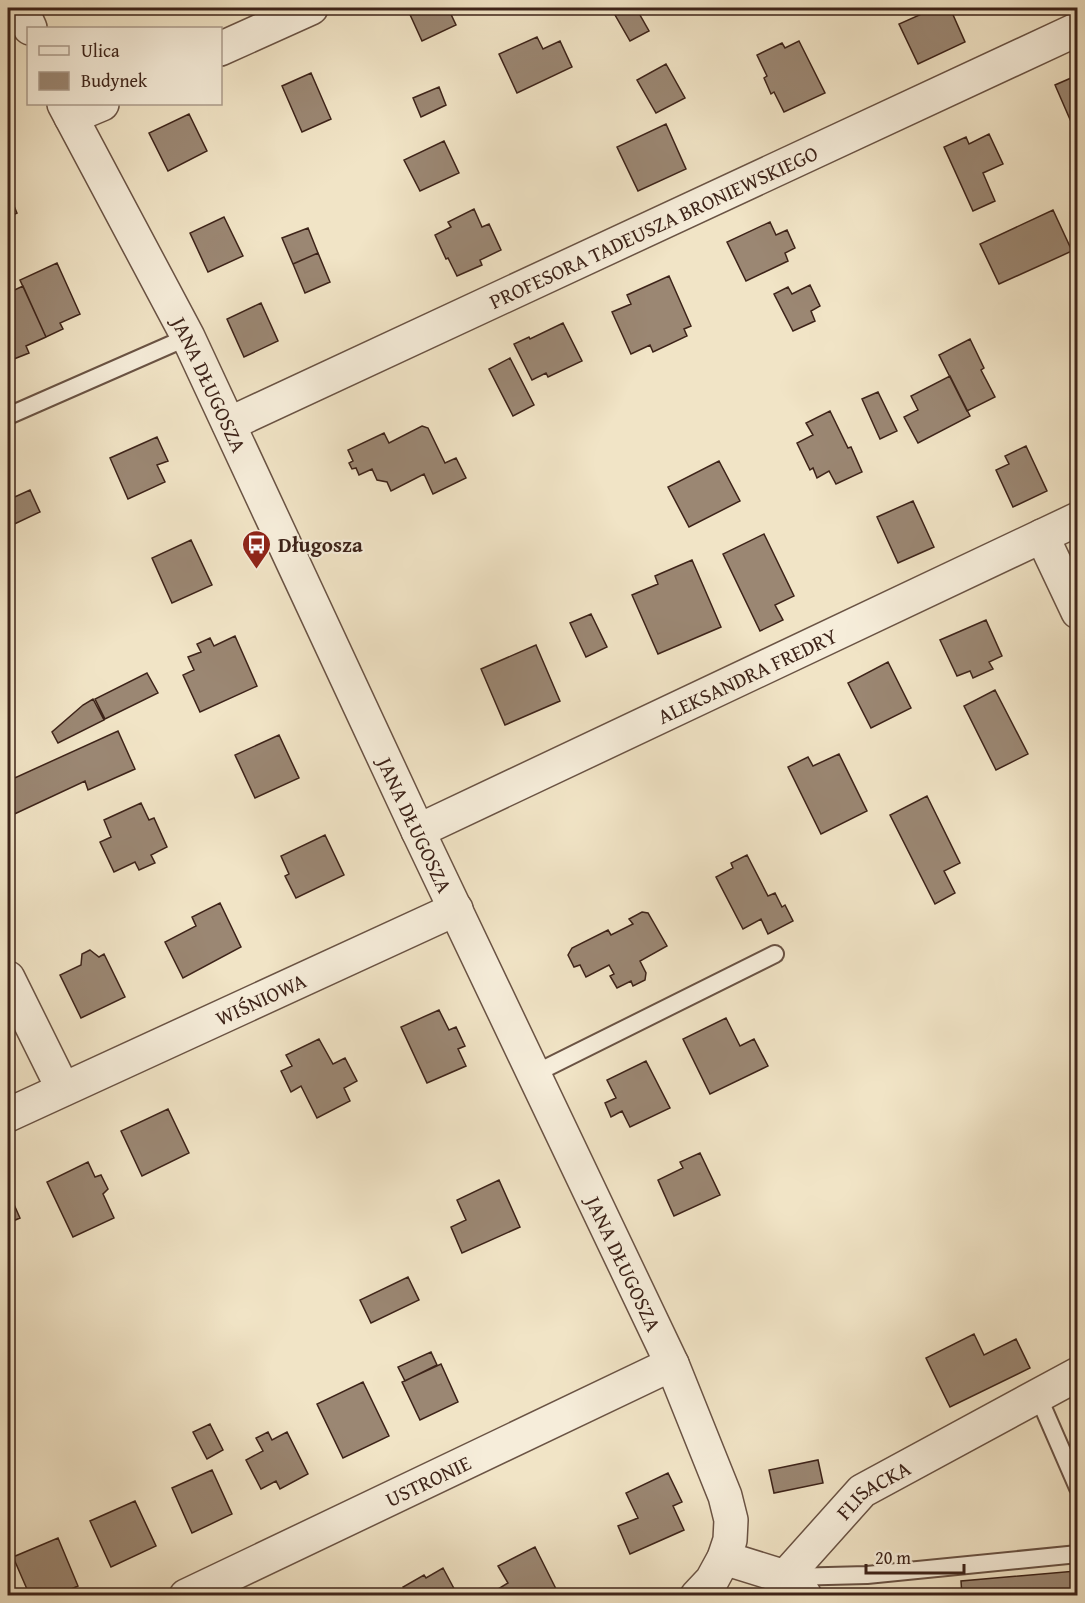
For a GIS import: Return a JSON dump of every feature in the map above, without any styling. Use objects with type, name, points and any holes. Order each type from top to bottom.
[{"type":"street","points":[[21,8],[30,27]]},
{"type":"street","points":[[222,48],[275,15],[311,8]]},
{"type":"street","name":"PROFESORA TADEUSZA BRONIEWSKIEGO","points":[[229,424],[1077,29]]},
{"type":"street","points":[[68,110],[96,105]]},
{"type":"street","name":"JANA DŁUGOSZA","points":[[68,110],[188,337],[418,831],[672,1364],[725,1496],[731,1520],[730,1540],[724,1558]]},
{"type":"street","name":"ALEKSANDRA FREDRY","points":[[418,831],[1077,519]]},
{"type":"street","points":[[1042,536],[1077,612]]},
{"type":"street","name":"WIŚNIOWA","points":[[8,1115],[456,909]]},
{"type":"street","points":[[8,978],[63,1089]]},
{"type":"street","name":"USTRONIE","points":[[186,1596],[672,1364]]},
{"type":"street","name":"FLISACKA","points":[[795,1586],[862,1491],[1077,1374]]},
{"type":"street","points":[[697,1596],[712,1580],[724,1558],[795,1586]]},
{"type":"lane","points":[[8,416],[188,337]]},
{"type":"lane","points":[[534,1074],[776,954]]},
{"type":"lane","points":[[1038,1396],[1077,1488]]},
{"type":"lane","points":[[795,1586],[867,1575],[1077,1554]]},
{"type":"building","points":[[407,8],[448,8],[456,25],[422,41]]},
{"type":"building","points":[[611,8],[636,8],[649,31],[630,41]]},
{"type":"building","points":[[935,8],[950,8],[965,42],[918,64],[899,24]]},
{"type":"building","points":[[537,37],[543,49],[560,41],[572,67],[517,93],[499,54]]},
{"type":"building","points":[[799,41],[825,93],[784,112],[774,92],[771,94],[764,78],[767,76],[757,55],[782,43],[785,48]]},
{"type":"building","points":[[666,64],[685,98],[656,113],[637,80]]},
{"type":"building","points":[[311,73],[331,119],[302,132],[282,86]]},
{"type":"building","points":[[1078,75],[1078,121],[1072,124],[1055,85]]},
{"type":"building","points":[[439,87],[446,105],[421,117],[413,98]]},
{"type":"building","points":[[189,114],[207,151],[168,171],[149,133]]},
{"type":"building","points":[[666,124],[686,169],[638,191],[617,147]]},
{"type":"building","points":[[989,134],[1003,164],[983,173],[995,201],[973,211],[944,147],[966,137],[969,144]]},
{"type":"building","points":[[444,141],[459,173],[420,191],[404,160]]},
{"type":"building","points":[[8,195],[17,213],[8,217]]},
{"type":"building","points":[[474,209],[482,227],[489,224],[501,250],[480,260],[482,265],[457,276],[435,235],[451,227],[448,222]]},
{"type":"building","points":[[1053,210],[1072,251],[999,284],[980,244]]},
{"type":"building","points":[[224,217],[243,256],[208,272],[190,233]]},
{"type":"building","points":[[770,222],[776,235],[787,230],[795,248],[785,253],[788,261],[746,281],[727,242]]},
{"type":"building","points":[[308,228],[318,253],[293,264],[282,238]]},
{"type":"building","points":[[318,253],[330,282],[305,293],[293,264]]},
{"type":"building","points":[[57,263],[80,314],[60,323],[63,329],[46,337],[20,280]]},
{"type":"building","points":[[669,276],[691,326],[684,329],[687,336],[653,352],[650,345],[631,354],[612,312],[631,304],[627,295]]},
{"type":"building","points":[[810,285],[820,306],[811,311],[815,321],[793,331],[774,294],[788,287],[792,294]]},
{"type":"building","points":[[23,286],[46,337],[26,346],[29,353],[14,359],[8,345],[8,293]]},
{"type":"building","points":[[261,303],[278,341],[244,357],[227,319]]},
{"type":"building","points":[[563,323],[582,361],[548,377],[546,373],[532,380],[514,344]]},
{"type":"building","points":[[970,339],[984,368],[981,370],[995,397],[967,411],[939,355]]},
{"type":"building","points":[[510,358],[534,405],[513,416],[489,369]]},
{"type":"building","points":[[950,376],[970,416],[918,443],[904,417],[918,410],[911,396]]},
{"type":"building","points":[[878,392],[897,431],[880,439],[862,399]]},
{"type":"building","points":[[830,411],[848,448],[851,447],[862,472],[836,484],[829,471],[817,478],[813,468],[810,470],[797,443],[813,435],[806,423]]},
{"type":"building","points":[[422,426],[428,428],[445,463],[456,458],[466,478],[433,494],[424,474],[391,491],[387,482],[377,480],[372,469],[359,475],[356,468],[352,469],[349,463],[353,461],[348,450],[384,433],[389,443]]},
{"type":"building","points":[[157,437],[168,461],[157,465],[165,482],[128,499],[110,458]]},
{"type":"building","points":[[1026,446],[1047,491],[1013,507],[996,470],[1009,464],[1005,456]]},
{"type":"building","points":[[719,461],[740,501],[689,527],[668,487]]},
{"type":"building","points":[[30,490],[40,512],[8,527],[8,500]]},
{"type":"building","points":[[913,501],[934,547],[898,563],[877,517]]},
{"type":"building","points":[[764,534],[794,596],[775,605],[783,620],[760,631],[723,554]]},
{"type":"building","points":[[191,540],[212,585],[172,603],[152,558]]},
{"type":"building","points":[[692,560],[721,627],[658,654],[632,595],[658,584],[655,576]]},
{"type":"building","points":[[591,614],[607,647],[586,657],[570,623]]},
{"type":"building","points":[[986,620],[1002,656],[989,662],[993,669],[973,678],[970,671],[957,676],[940,640]]},
{"type":"building","points":[[235,636],[257,686],[200,712],[183,675],[194,670],[188,657],[201,652],[197,644],[210,638],[214,646]]},
{"type":"building","points":[[536,645],[560,701],[505,725],[481,669]]},
{"type":"building","points":[[888,662],[911,708],[871,728],[848,683]]},
{"type":"building","points":[[147,673],[158,693],[105,719],[95,699]]},
{"type":"building","points":[[995,690],[1028,754],[996,770],[964,706]]},
{"type":"building","points":[[93,699],[104,720],[58,743],[52,732]]},
{"type":"building","points":[[118,731],[135,769],[88,790],[85,781],[8,817],[8,781]]},
{"type":"building","points":[[279,735],[299,778],[255,798],[235,755]]},
{"type":"building","points":[[839,754],[867,811],[821,834],[788,767],[808,757],[813,766]]},
{"type":"building","points":[[927,796],[960,863],[944,871],[955,893],[935,904],[890,815]]},
{"type":"building","points":[[141,803],[149,820],[154,818],[167,847],[151,855],[155,863],[139,870],[135,862],[114,872],[100,842],[111,837],[104,820]]},
{"type":"building","points":[[325,835],[344,875],[296,898],[285,876],[289,874],[281,856]]},
{"type":"building","points":[[747,855],[768,896],[775,893],[782,907],[785,905],[793,921],[768,934],[761,919],[743,929],[716,877],[733,868],[731,863]]},
{"type":"building","points":[[220,903],[241,947],[183,978],[165,942],[196,926],[192,917]]},
{"type":"building","points":[[642,912],[648,913],[667,946],[640,961],[646,973],[645,980],[633,986],[631,981],[617,988],[610,976],[614,974],[609,965],[586,977],[580,965],[574,967],[568,955],[572,948],[608,930],[611,935],[633,924],[629,919]]},
{"type":"building","points":[[90,950],[99,957],[104,954],[125,997],[81,1018],[60,975],[81,965],[82,954]]},
{"type":"building","points":[[439,1010],[449,1030],[456,1027],[465,1046],[458,1049],[466,1066],[427,1083],[401,1027]]},
{"type":"building","points":[[726,1018],[740,1046],[754,1039],[768,1066],[710,1094],[683,1039]]},
{"type":"building","points":[[319,1039],[333,1064],[345,1058],[357,1081],[344,1088],[350,1101],[317,1118],[301,1086],[291,1092],[281,1071],[292,1066],[286,1055]]},
{"type":"building","points":[[646,1061],[670,1108],[630,1127],[622,1111],[611,1117],[605,1103],[616,1098],[607,1080]]},
{"type":"building","points":[[168,1109],[189,1153],[142,1176],[121,1131]]},
{"type":"building","points":[[700,1153],[720,1195],[674,1216],[658,1180],[683,1168],[680,1162]]},
{"type":"building","points":[[88,1162],[95,1177],[101,1175],[108,1189],[103,1194],[114,1218],[73,1237],[47,1182]]},
{"type":"building","points":[[499,1180],[520,1227],[462,1253],[451,1227],[466,1220],[457,1200]]},
{"type":"building","points":[[8,1191],[20,1218],[8,1223]]},
{"type":"building","points":[[408,1277],[419,1300],[371,1323],[360,1300]]},
{"type":"building","points":[[974,1334],[984,1355],[1016,1339],[1030,1368],[950,1407],[926,1358]]},
{"type":"building","points":[[431,1352],[437,1365],[405,1381],[398,1367]]},
{"type":"building","points":[[441,1364],[458,1402],[420,1420],[402,1382]]},
{"type":"building","points":[[363,1382],[389,1436],[343,1458],[317,1404]]},
{"type":"building","points":[[210,1424],[223,1450],[207,1459],[193,1432]]},
{"type":"building","points":[[268,1432],[272,1440],[287,1432],[308,1474],[280,1489],[276,1481],[261,1489],[246,1460],[263,1451],[256,1438]]},
{"type":"building","points":[[818,1460],[823,1483],[774,1493],[769,1470]]},
{"type":"building","points":[[212,1470],[232,1514],[192,1533],[172,1488]]},
{"type":"building","points":[[668,1473],[682,1502],[673,1506],[684,1530],[630,1554],[618,1526],[638,1518],[626,1493]]},
{"type":"building","points":[[135,1501],[156,1546],[111,1567],[90,1521]]},
{"type":"building","points":[[58,1538],[78,1586],[56,1596],[30,1596],[13,1557]]},
{"type":"building","points":[[535,1547],[556,1589],[543,1596],[495,1596],[493,1592],[508,1583],[498,1566]]},
{"type":"building","points":[[443,1568],[458,1596],[408,1596],[403,1587],[424,1575],[426,1578]]},
{"type":"building","points":[[1076,1571],[1078,1596],[962,1596],[961,1581]]},
{"type":"place","name":"Długosza","points":[[257,570]]}]
